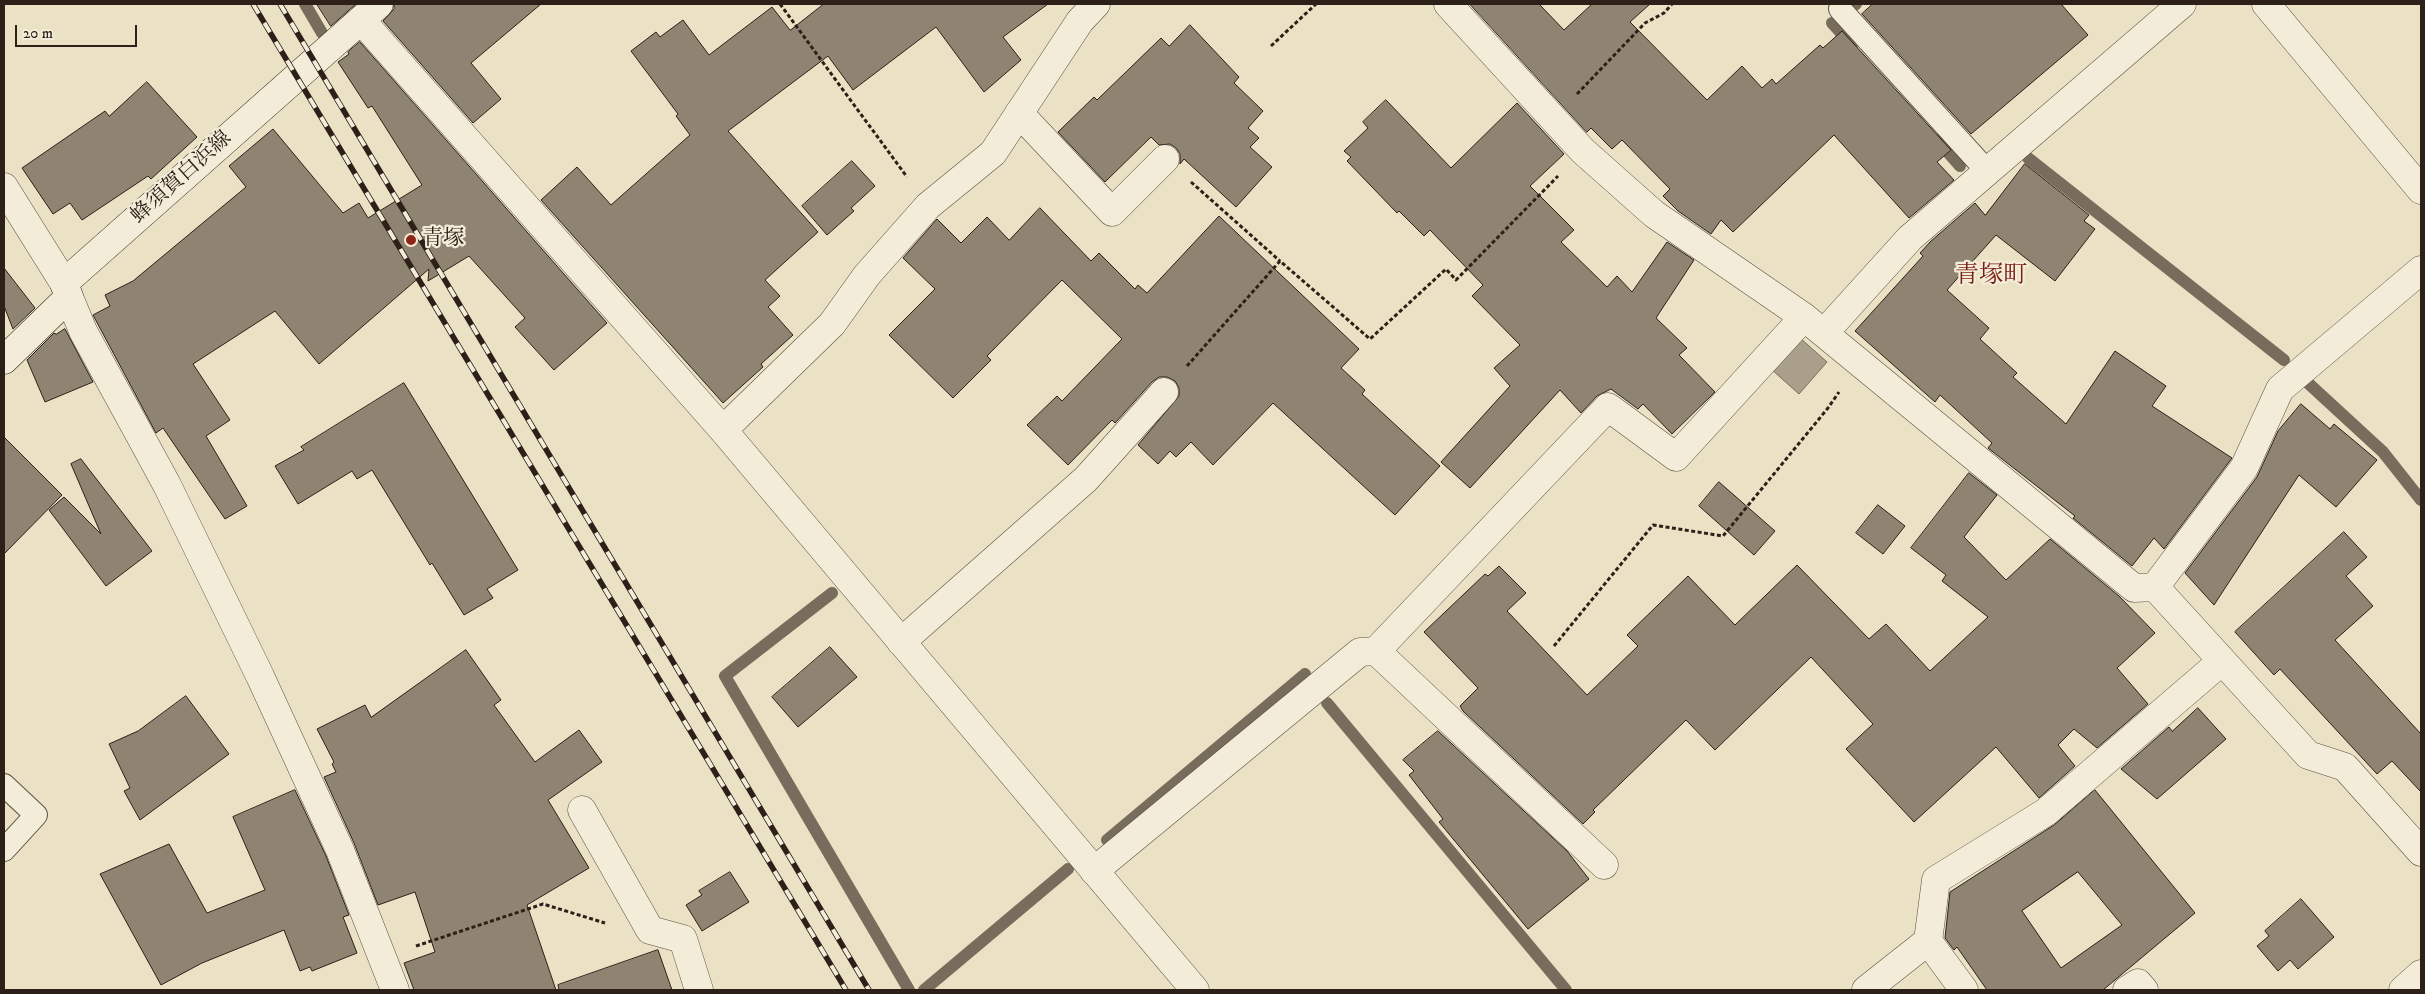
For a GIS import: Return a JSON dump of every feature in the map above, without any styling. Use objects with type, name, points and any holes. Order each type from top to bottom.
[{"type":"street","points":[[723,430],[832,324],[867,275],[928,206],[993,153],[1080,21],[1096,4]]},
{"type":"street","points":[[1448,4],[1583,151],[1654,214],[1824,333],[2134,588],[2155,587]]},
{"type":"street","points":[[1094,871],[1360,652],[1376,651],[1608,407],[1676,457],[1824,333],[1910,238],[2182,4]]},
{"type":"street","points":[[2266,4],[2421,190]]},
{"type":"street","points":[[370,12],[1195,990]]},
{"type":"street","name":"蜂須賀白浜線","points":[[4,360],[67,290],[370,12]]},
{"type":"street","points":[[1019,113],[1112,212],[1165,159]]},
{"type":"street","points":[[4,187],[67,290],[83,331],[167,485],[260,676],[340,850],[384,957],[395,990]]},
{"type":"street","points":[[2155,587],[2244,468],[2280,389],[2421,270]]},
{"type":"street","points":[[901,642],[1086,479],[1164,392]]},
{"type":"street","points":[[2155,587],[2308,755],[2345,767],[2421,852]]},
{"type":"street","points":[[1376,651],[1604,865]]},
{"type":"street","points":[[1964,990],[1928,941],[1936,880],[2046,812],[2222,661]]},
{"type":"street","points":[[582,810],[650,930],[683,939],[699,990]]},
{"type":"street","points":[[1866,990],[1928,941]]},
{"type":"street","points":[[2402,990],[2421,974]]},
{"type":"street","points":[[2128,990],[2138,983],[2144,990]]},
{"type":"lane","points":[[1840,9],[1988,171]]},
{"type":"lane","points":[[4,785],[36,815],[4,850]]},
{"type":"path","points":[[780,4],[928,206]]},
{"type":"path","points":[[1271,46],[1316,4]]},
{"type":"path","points":[[1552,118],[1646,23],[1664,13],[1672,4]]},
{"type":"path","points":[[1165,159],[1370,339],[1446,269],[1456,280],[1583,151]]},
{"type":"path","points":[[1164,392],[1280,261]]},
{"type":"path","points":[[1554,646],[1653,525],[1723,536],[1828,408],[1843,386],[1824,333]]},
{"type":"path","points":[[384,957],[543,904],[627,930],[650,930]]},
{"type":"shaded area","points":[[1799,337],[1827,362],[1799,394],[1771,369]]},
{"type":"building","points":[[317,4],[356,4],[331,26]]},
{"type":"building","points":[[394,4],[541,4],[471,63],[501,99],[473,123],[383,21],[394,9]]},
{"type":"building","points":[[824,4],[1048,4],[1003,37],[1021,60],[984,92],[936,27],[853,90],[828,56],[728,131],[818,232],[765,280],[780,296],[768,307],[793,335],[761,364],[763,367],[723,403],[541,200],[577,167],[611,205],[690,135],[676,116],[678,114],[631,51],[656,32],[660,37],[683,20],[709,55],[772,7],[790,30]]},
{"type":"building","points":[[1470,4],[1539,4],[1564,30],[1592,4],[1650,4],[1630,22],[1707,100],[1742,66],[1762,88],[1772,79],[1776,84],[1820,45],[1823,48],[1842,31],[1951,150],[1937,162],[1954,180],[1909,218],[1834,135],[1733,232],[1721,220],[1711,234],[1678,211],[1663,196],[1670,189],[1622,140],[1612,149],[1591,128],[1587,132]]},
{"type":"building","points":[[1873,4],[2061,4],[2088,35],[1971,134],[1862,14]]},
{"type":"building","points":[[1190,25],[1239,77],[1234,83],[1263,111],[1248,128],[1259,138],[1250,147],[1272,167],[1236,207],[1184,159],[1180,164],[1180,154],[1170,144],[1159,145],[1151,137],[1105,182],[1058,132],[1094,97],[1097,100],[1161,38],[1169,46]]},
{"type":"building","points":[[360,42],[607,323],[554,370],[515,327],[525,318],[469,256],[428,281],[429,269],[319,364],[275,311],[193,364],[230,420],[206,436],[247,506],[225,519],[163,428],[156,433],[93,315],[110,306],[105,295],[133,281],[246,187],[229,166],[273,129],[343,213],[359,203],[368,218],[422,185],[372,106],[368,108],[338,62]]},
{"type":"building","points":[[147,82],[197,137],[151,179],[148,176],[82,220],[70,203],[53,214],[22,168],[105,111],[109,116]]},
{"type":"building","points":[[1386,100],[1451,168],[1517,103],[1564,154],[1530,186],[1574,230],[1561,242],[1607,287],[1617,276],[1632,292],[1667,242],[1694,260],[1656,318],[1687,348],[1679,355],[1715,392],[1672,434],[1643,404],[1638,409],[1611,389],[1597,396],[1581,413],[1560,390],[1470,488],[1441,462],[1510,386],[1494,368],[1520,345],[1472,296],[1483,285],[1430,230],[1424,236],[1399,211],[1397,213],[1347,161],[1351,157],[1344,151],[1368,128],[1363,122]]},
{"type":"building","points":[[852,161],[875,186],[851,208],[854,211],[827,235],[802,206]]},
{"type":"building","points":[[2025,164],[2089,215],[2084,221],[2095,229],[2055,281],[1996,235],[1947,290],[1989,328],[1980,339],[2017,373],[2013,377],[2066,424],[2115,351],[2166,386],[2152,406],[2232,458],[2164,549],[2154,538],[2132,566],[2073,518],[2075,516],[1988,448],[1992,443],[1940,395],[1935,402],[1855,331],[1923,256],[1920,253],[1931,241],[1975,203],[1985,215]]},
{"type":"building","points":[[1040,208],[1091,261],[1099,253],[1135,289],[1138,285],[1147,293],[1219,216],[1359,349],[1341,368],[1365,390],[1362,394],[1440,466],[1395,515],[1273,403],[1213,465],[1191,442],[1176,457],[1170,451],[1158,464],[1138,445],[1179,396],[1179,388],[1175,381],[1167,377],[1159,377],[1152,382],[1115,423],[1112,420],[1068,465],[1027,425],[1057,396],[1062,401],[1122,339],[1062,280],[987,356],[991,360],[953,398],[889,335],[935,289],[903,258],[937,219],[961,243],[987,217],[1009,240]]},
{"type":"building","points":[[4,268],[35,308],[13,329],[4,306]]},
{"type":"building","points":[[65,329],[93,382],[45,402],[27,360],[54,333],[56,334]]},
{"type":"building","points":[[404,383],[518,570],[487,589],[493,598],[464,615],[432,563],[430,565],[372,470],[357,479],[352,471],[298,504],[275,466],[304,450],[301,447]]},
{"type":"building","points":[[2301,404],[2330,429],[2334,424],[2377,460],[2336,507],[2299,475],[2214,605],[2185,573],[2257,477],[2278,431]]},
{"type":"building","points":[[4,437],[62,495],[4,554]]},
{"type":"building","points":[[81,459],[152,551],[106,586],[49,510],[64,497],[101,534],[71,464]]},
{"type":"building","points":[[1969,473],[1997,495],[1964,537],[2006,580],[2050,539],[2119,596],[2155,633],[2117,668],[2148,704],[2097,748],[2074,729],[2058,745],[2075,766],[2039,798],[1996,747],[1914,822],[1846,749],[1873,724],[1811,657],[1715,750],[1686,720],[1593,810],[1595,812],[1583,824],[1463,711],[1460,706],[1478,688],[1424,632],[1485,574],[1488,576],[1499,566],[1526,593],[1507,611],[1587,695],[1638,646],[1627,635],[1688,576],[1735,625],[1797,565],[1869,639],[1886,624],[1930,671],[1988,617],[1942,581],[1946,575],[1911,548]]},
{"type":"building","points":[[1719,482],[1775,531],[1754,555],[1699,506]]},
{"type":"building","points":[[1878,505],[1905,526],[1883,554],[1856,533]]},
{"type":"building","points":[[2344,532],[2367,557],[2346,576],[2373,606],[2335,640],[2421,734],[2421,792],[2392,761],[2377,774],[2280,669],[2274,675],[2235,632]]},
{"type":"building","points":[[830,647],[857,677],[798,727],[772,697]]},
{"type":"building","points":[[466,650],[501,700],[494,705],[535,762],[579,730],[602,762],[548,800],[589,868],[527,905],[556,990],[414,990],[404,963],[435,952],[415,892],[378,905],[354,843],[324,777],[336,772],[332,764],[334,762],[317,729],[365,705],[371,717]]},
{"type":"building","points":[[186,696],[229,754],[140,820],[124,791],[130,788],[109,744],[138,731]]},
{"type":"building","points":[[2198,708],[2226,739],[2157,799],[2121,769],[2169,727],[2172,731]]},
{"type":"building","points":[[1438,731],[1567,851],[1589,879],[1528,929],[1439,822],[1443,819],[1409,775],[1414,771],[1403,760]]},
{"type":"building","points":[[295,790],[326,856],[349,915],[343,917],[357,953],[312,971],[310,967],[300,971],[284,930],[202,963],[161,985],[100,874],[169,844],[207,913],[265,890],[233,817]]},
{"type":"building","points":[[2095,790],[2195,913],[2103,990],[1987,990],[1957,947],[1954,950],[1945,938],[1950,892],[2054,825]],"holes":[[[2078,872],[2122,925],[2061,968],[2022,911]]]},
{"type":"building","points":[[730,872],[749,902],[702,931],[686,905],[702,895],[699,891]]},
{"type":"building","points":[[2301,899],[2334,937],[2298,969],[2290,960],[2278,971],[2257,946],[2269,936],[2265,931]]},
{"type":"building","points":[[658,950],[672,990],[559,990],[558,985]]},
{"type":"waterway","points":[[305,4],[322,33]]},
{"type":"waterway","points":[[1832,23],[1852,45]]},
{"type":"waterway","points":[[1937,140],[1960,166]]},
{"type":"waterway","points":[[2028,158],[2284,360]]},
{"type":"waterway","points":[[2308,383],[2383,452],[2421,500]]},
{"type":"waterway","points":[[832,593],[725,676],[909,990]]},
{"type":"waterway","points":[[1107,840],[1305,674]]},
{"type":"waterway","points":[[1327,703],[1566,990]]},
{"type":"waterway","points":[[924,990],[1068,869]]},
{"type":"railway","points":[[253,4],[846,990]]},
{"type":"railway","points":[[280,4],[869,990]]},
{"type":"place","name":"青塚","points":[[411,240]]},
{"type":"district","name":"青塚町","points":[[1991,277]]}]
